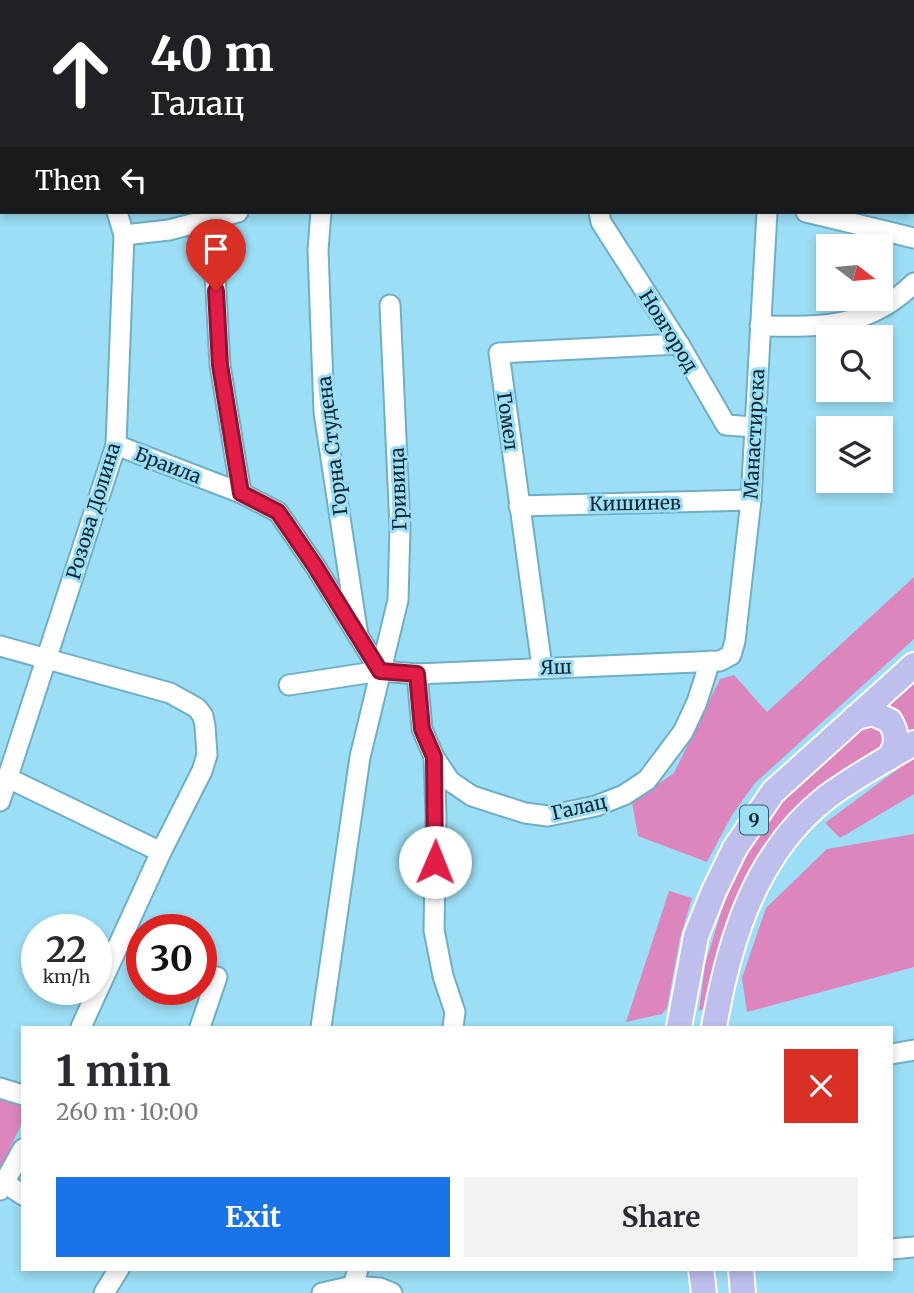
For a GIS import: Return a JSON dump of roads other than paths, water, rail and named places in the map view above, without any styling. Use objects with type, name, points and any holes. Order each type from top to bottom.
[{"type":"main road","name":"9","points":[[679,1026],[696,936],[735,848],[773,792],[914,665]]},
{"type":"main road","points":[[856,717],[873,713],[890,721],[897,737],[889,758]]},
{"type":"main road","name":"9","points":[[714,1026],[725,970],[751,894],[785,838],[828,796],[914,743]]},
{"type":"main road","points":[[701,1271],[704,1293]]},
{"type":"main road","points":[[741,1271],[743,1293]]},
{"type":"street","name":"Розова Долина","points":[[0,801],[116,445],[124,235],[118,214]]},
{"type":"street","points":[[124,235],[169,230],[229,214]]},
{"type":"street","name":"Горна Студена","points":[[321,214],[318,250],[324,412],[358,636]]},
{"type":"street","name":"Новгород","points":[[599,214],[601,222],[726,425],[754,427]]},
{"type":"street","name":"Манастирска","points":[[731,655],[751,500],[767,214]]},
{"type":"street","points":[[814,214],[914,238]]},
{"type":"street","points":[[212,218],[220,365],[241,493]]},
{"type":"street","points":[[761,326],[812,327],[854,320],[892,303],[914,283]]},
{"type":"street","name":"Гривица","points":[[380,671],[398,600],[400,527],[390,305]]},
{"type":"street","name":"Гомел","points":[[542,667],[499,353],[678,344]]},
{"type":"street","name":"Браила","points":[[116,445],[241,493],[278,512],[380,671]]},
{"type":"street","name":"Кишинев","points":[[519,506],[751,500]]},
{"type":"street","points":[[0,646],[170,693],[188,701],[203,716],[208,741],[202,771],[161,852],[81,1026]]},
{"type":"street","name":"Яш","points":[[289,685],[380,671],[417,674],[720,661],[731,655]]},
{"type":"street","name":"Галац","points":[[417,674],[422,729],[434,757],[450,781],[472,796],[504,807],[548,816],[596,806],[624,795],[647,780],[683,732],[697,702],[710,661]]},
{"type":"street","points":[[321,1026],[360,757],[380,671]]},
{"type":"street","points":[[434,757],[434,930],[443,976],[455,1012],[453,1026]]},
{"type":"street","points":[[8,778],[161,852]]},
{"type":"street","points":[[201,1026],[208,1005]]},
{"type":"street","points":[[893,1054],[914,1050]]},
{"type":"street","points":[[0,1088],[21,1094]]},
{"type":"street","points":[[21,1152],[2,1184],[21,1194]]},
{"type":"street","points":[[893,1249],[914,1247]]},
{"type":"street","points":[[104,1293],[119,1271]]},
{"type":"street","points":[[322,1293],[356,1278],[392,1293]]}]
